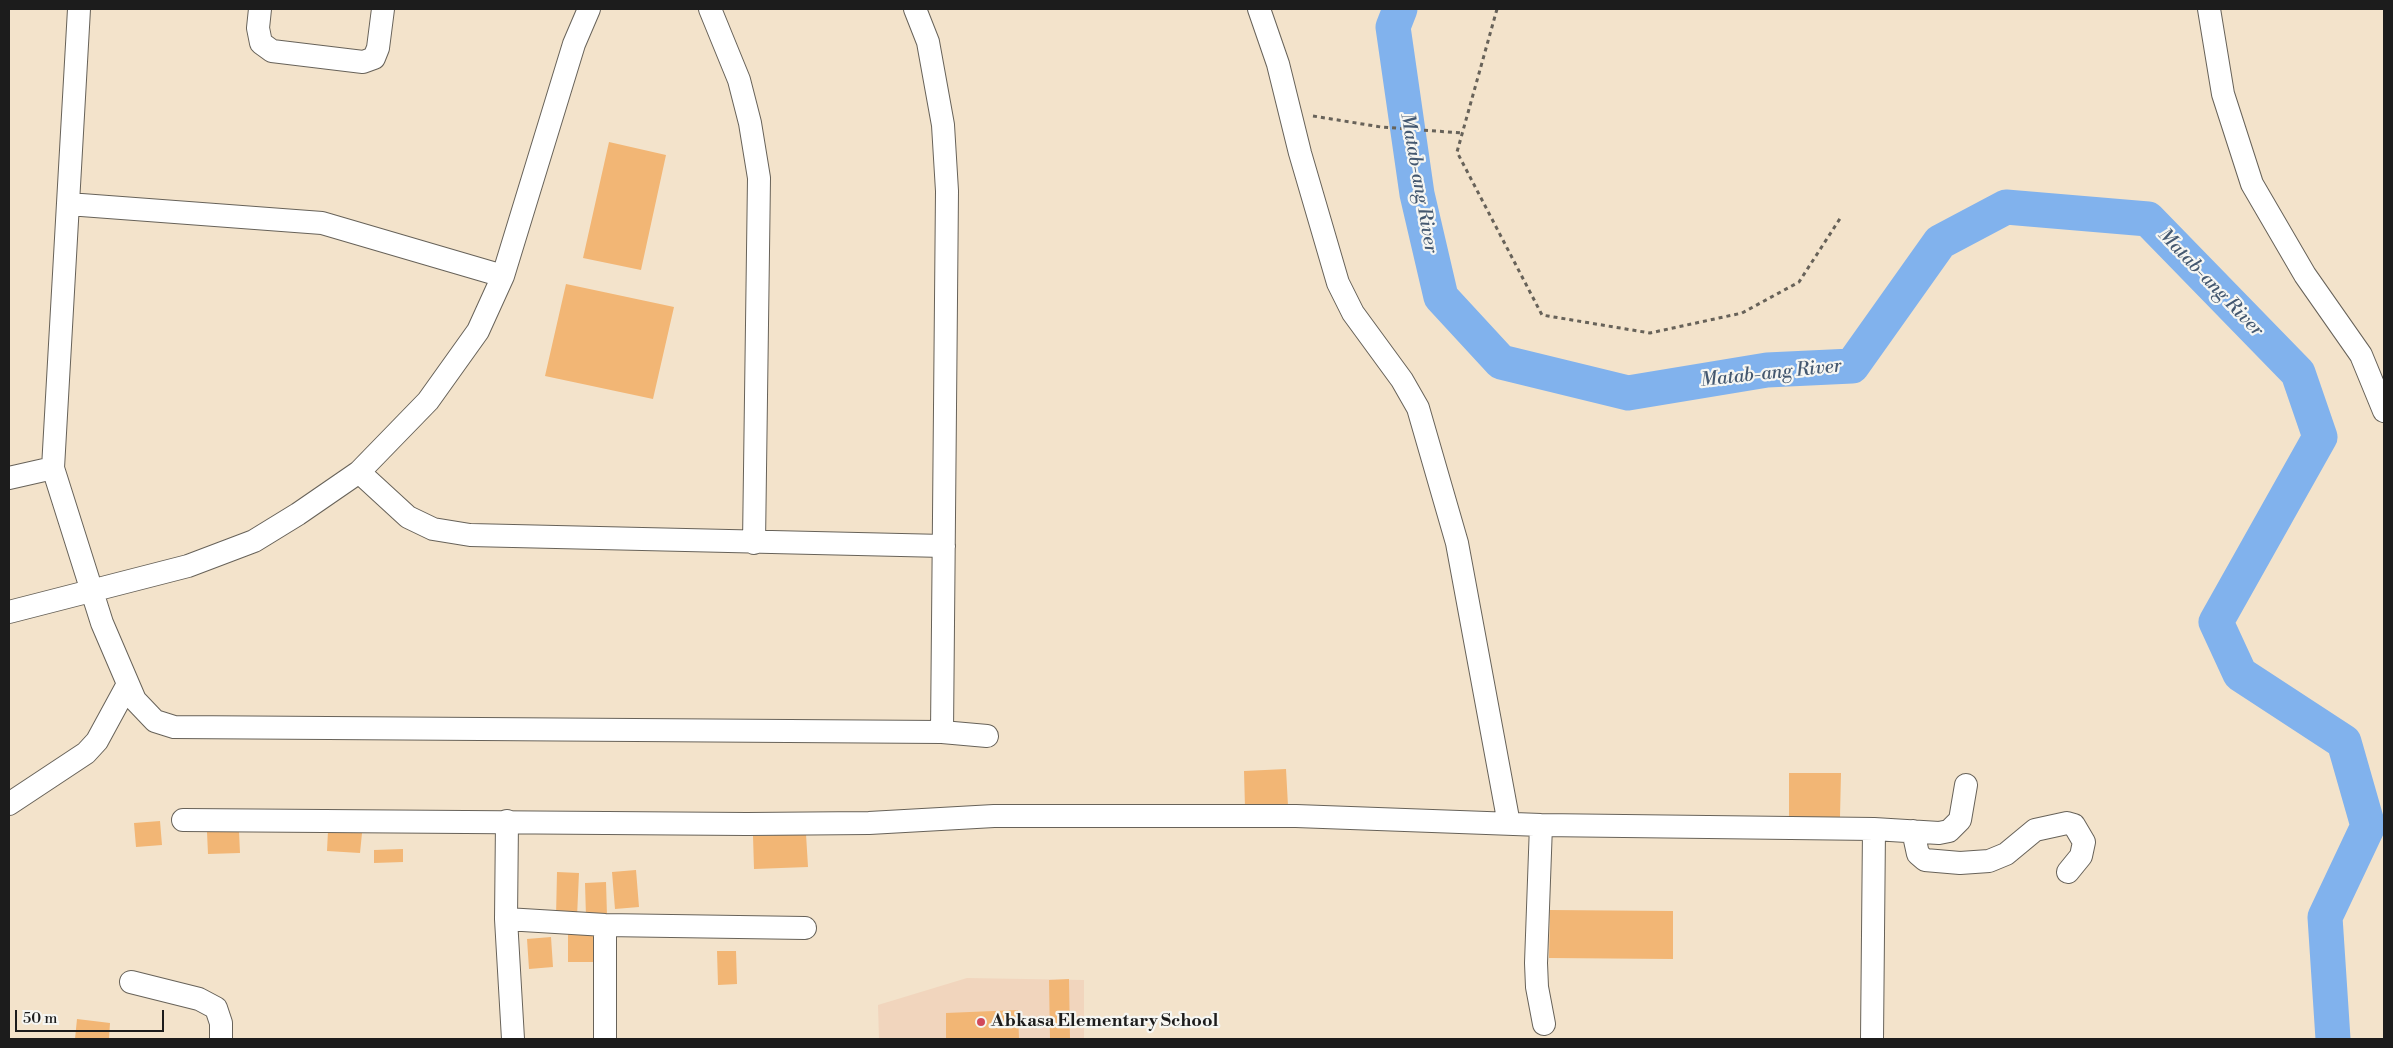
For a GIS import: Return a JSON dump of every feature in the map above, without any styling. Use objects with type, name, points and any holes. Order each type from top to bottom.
[{"type":"street","points":[[79,9],[53,468],[102,623],[135,700],[155,721],[174,727],[942,732],[988,736]]},
{"type":"street","points":[[260,9],[258,28],[261,43],[272,51],[363,62],[374,58],[378,48],[383,9]]},
{"type":"street","points":[[9,612],[188,566],[254,541],[298,514],[359,472],[428,401],[478,331],[503,276],[574,44],[588,9]]},
{"type":"street","points":[[710,9],[739,80],[750,123],[759,178],[754,543]]},
{"type":"street","points":[[915,9],[928,42],[941,116],[946,181],[942,732]]},
{"type":"street","points":[[1260,9],[1278,64],[1338,283],[1353,313],[1402,380],[1418,408],[1457,543],[1509,824]]},
{"type":"street","points":[[2209,9],[2223,94],[2252,184],[2304,275],[2361,355],[2384,411]]},
{"type":"street","points":[[68,204],[322,223],[503,276]]},
{"type":"street","points":[[9,478],[53,468]]},
{"type":"street","points":[[359,472],[408,517],[433,529],[470,535],[944,546]]},
{"type":"street","points":[[9,804],[86,753],[97,741],[128,684]]},
{"type":"street","points":[[183,820],[747,824],[870,823],[994,816],[1287,816],[1541,825],[1874,829],[1939,833],[1949,831],[1960,820],[1966,785]]},
{"type":"street","points":[[507,821],[506,919],[513,1039]]},
{"type":"street","points":[[1913,831],[1918,854],[1925,860],[1960,863],[1989,861],[2006,854],[2035,830],[2067,823],[2074,825],[2084,842],[2081,856],[2068,872]]},
{"type":"street","points":[[1541,825],[1536,963],[1544,1024]]},
{"type":"street","points":[[1872,1039],[1874,829]]},
{"type":"street","points":[[506,919],[605,925],[805,928]]},
{"type":"street","points":[[605,925],[605,1039]]},
{"type":"street","points":[[131,982],[199,999],[216,1008],[221,1023],[221,1039]]},
{"type":"path","points":[[1497,9],[1457,152],[1542,315],[1650,333],[1742,314],[1798,282],[1841,217]]},
{"type":"path","points":[[1290,112],[1381,127],[1462,133]]},
{"type":"shaded area","name":"Abkasa Elementary School","points":[[967,978],[1084,980],[1084,1039],[879,1039],[878,1005]]},
{"type":"building","points":[[609,142],[666,155],[641,270],[583,258]]},
{"type":"building","points":[[566,284],[674,307],[653,399],[545,376]]},
{"type":"building","points":[[1286,769],[1288,806],[1245,808],[1244,771]]},
{"type":"building","points":[[1789,773],[1841,773],[1840,817],[1789,817]]},
{"type":"building","points":[[160,821],[162,845],[136,847],[134,823]]},
{"type":"building","points":[[239,831],[240,853],[208,854],[207,832]]},
{"type":"building","points":[[328,831],[362,833],[360,853],[327,851]]},
{"type":"building","points":[[806,834],[808,867],[754,869],[753,836]]},
{"type":"building","points":[[403,849],[403,862],[374,863],[374,850]]},
{"type":"building","points":[[636,870],[639,907],[615,909],[612,872]]},
{"type":"building","points":[[557,872],[579,873],[577,917],[556,917]]},
{"type":"building","points":[[606,882],[607,916],[586,917],[585,883]]},
{"type":"building","points":[[1550,910],[1673,911],[1673,959],[1549,958]]},
{"type":"building","points":[[568,932],[598,932],[598,962],[568,962]]},
{"type":"building","points":[[551,937],[553,967],[529,969],[527,939]]},
{"type":"building","points":[[717,951],[736,951],[737,984],[718,985]]},
{"type":"building","points":[[1069,979],[1070,1039],[1050,1039],[1049,980]]},
{"type":"building","points":[[1018,1010],[1019,1039],[946,1039],[946,1013]]},
{"type":"building","points":[[77,1019],[110,1023],[109,1039],[75,1039]]},
{"type":"waterway","name":"Matab-ang River","points":[[1400,9],[1393,27],[1417,194],[1441,297],[1501,362],[1628,393],[1767,370],[1852,366],[1940,242],[2006,207],[2148,219],[2298,373],[2320,437],[2216,622],[2240,674],[2344,742],[2368,826],[2325,917],[2333,1039]]},
{"type":"place","name":"Abkasa Elementary School","points":[[981,1022]]}]
